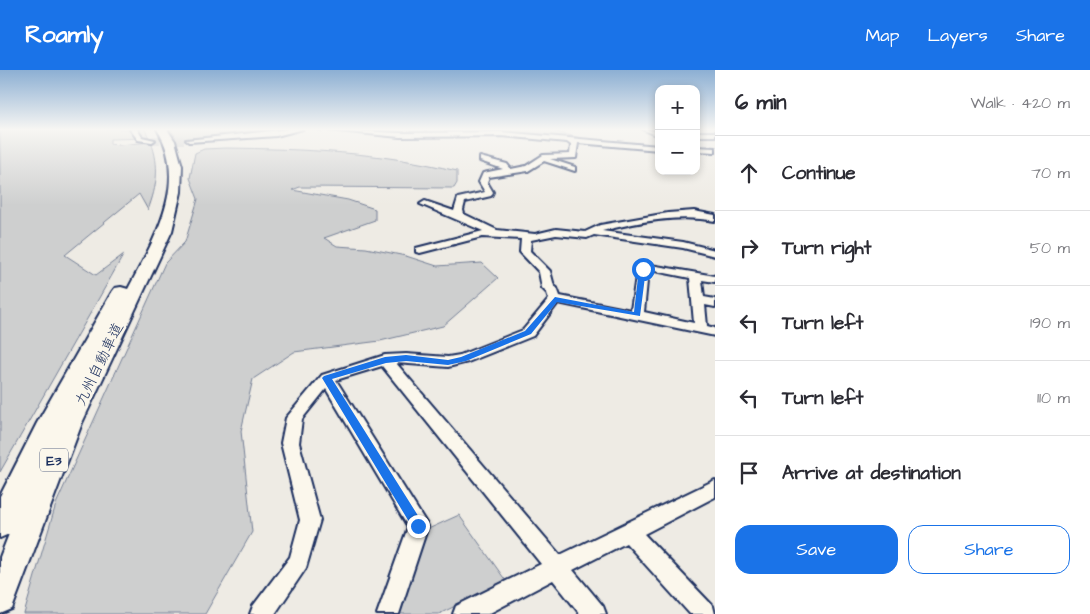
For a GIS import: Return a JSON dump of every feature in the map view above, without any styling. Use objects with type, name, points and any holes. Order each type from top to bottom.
[{"type":"highway","name":"九州自動車道","points":[[0,598],[47,474],[109,327],[152,233],[166,187],[164,154]]},
{"type":"highway","name":"九州自動車道","points":[[0,526],[40,441],[109,327]]},
{"type":"street","points":[[460,216],[458,210],[461,200],[488,194],[489,192],[483,182],[483,177],[508,170],[522,170],[551,156],[573,156],[573,154]]},
{"type":"street","points":[[483,159],[504,166],[508,170]]},
{"type":"street","points":[[542,160],[559,163],[572,169]]},
{"type":"street","points":[[425,204],[460,216],[496,233]]},
{"type":"street","points":[[420,250],[482,234],[496,233],[526,238],[556,232],[587,235],[600,228],[681,215],[694,214],[715,218]]},
{"type":"street","points":[[593,233],[682,246],[715,253]]},
{"type":"street","points":[[526,238],[525,252],[544,271],[548,288],[553,291],[555,299]]},
{"type":"street","points":[[637,315],[643,269],[649,266],[715,279]]},
{"type":"street","points":[[696,275],[701,329]]},
{"type":"street","points":[[555,299],[715,332]]},
{"type":"street","points":[[262,614],[299,561],[310,520],[290,443],[294,418],[327,378],[385,360],[406,358],[448,362],[463,359],[528,333],[555,299]]},
{"type":"street","points":[[699,300],[715,303]]},
{"type":"street","points":[[385,360],[559,568],[594,614]]},
{"type":"street","points":[[327,378],[418,526],[388,614]]},
{"type":"street","points":[[469,613],[715,488]]},
{"type":"street","points":[[628,532],[705,614]]},
{"type":"shaded area","points":[[0,154],[155,154],[156,176],[154,193],[148,210],[139,194],[65,255],[96,275],[124,254],[0,472]]},
{"type":"shaded area","points":[[195,154],[355,154],[457,171],[457,183],[454,188],[300,187],[292,190],[348,200],[375,209],[375,220],[324,238],[337,246],[366,248],[406,256],[437,266],[482,263],[498,278],[443,326],[380,341],[294,352],[253,379],[241,431],[252,532],[205,614],[24,614],[56,504],[165,263],[185,242],[198,199],[190,178]]},
{"type":"shaded area","points":[[459,515],[506,581],[439,614],[398,614],[426,530]]},
{"type":"route","points":[[418,526],[327,378],[385,360],[406,358],[448,362],[463,359],[528,333],[555,299],[637,315],[643,269]]}]
